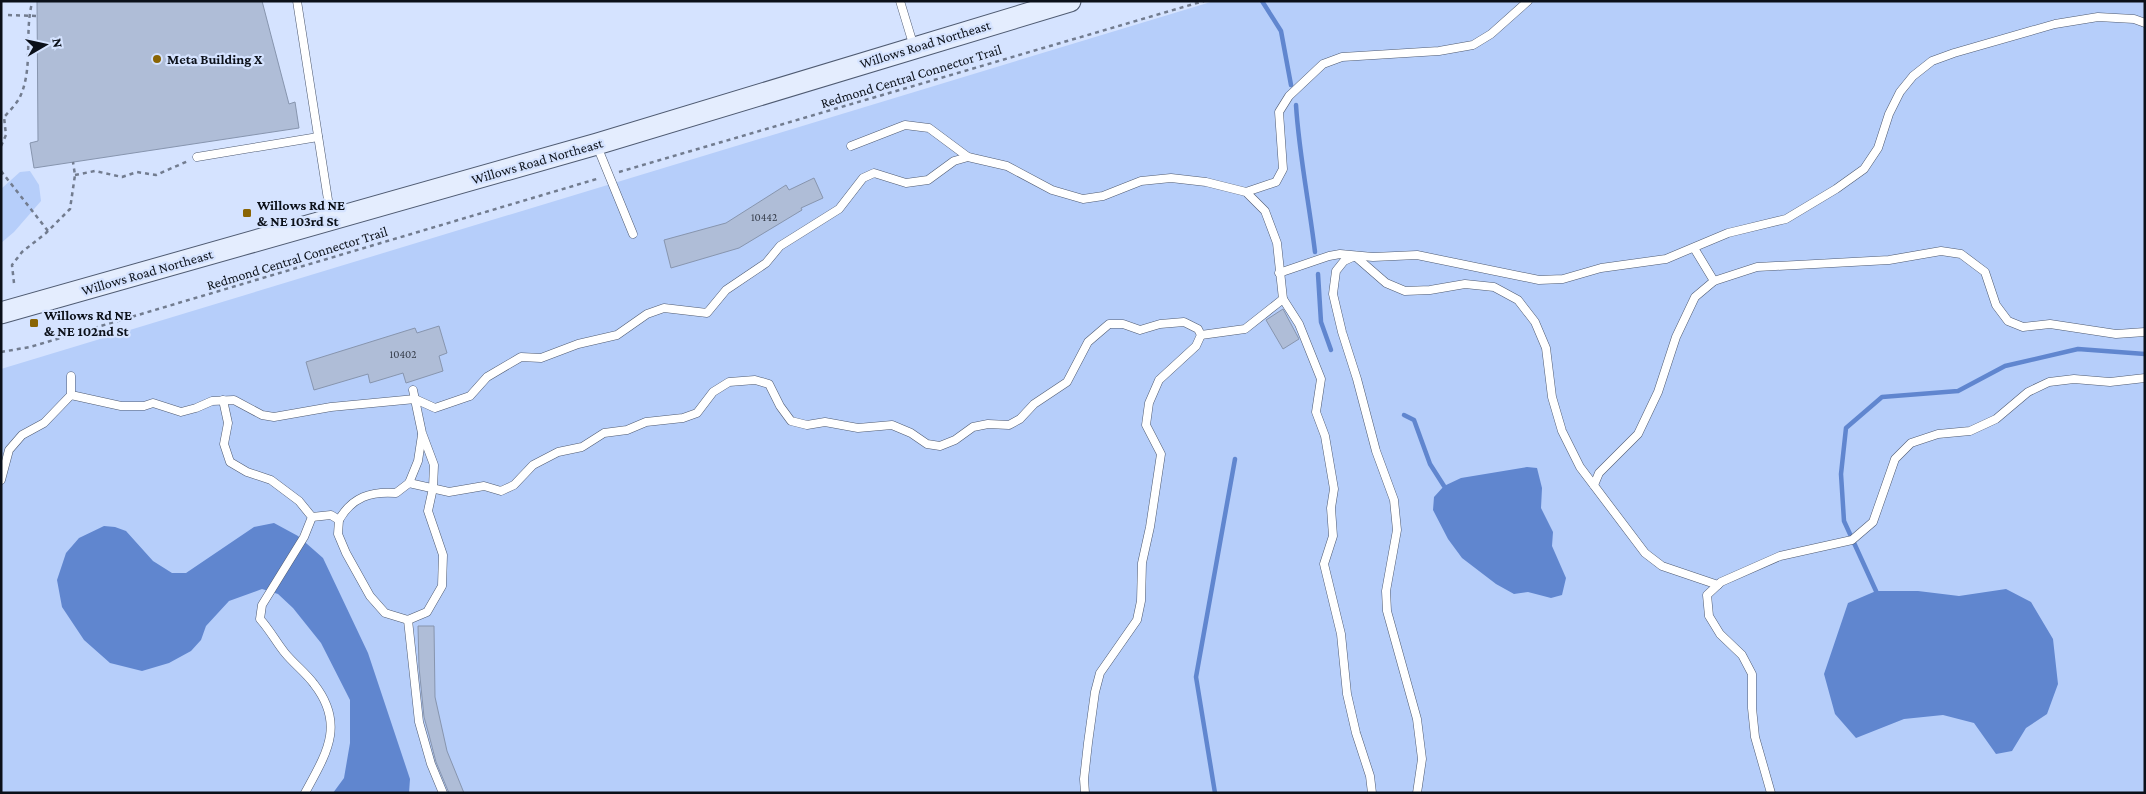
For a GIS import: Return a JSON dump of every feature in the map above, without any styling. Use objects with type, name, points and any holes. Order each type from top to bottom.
[{"type":"main road","name":"Willows Road Northeast","points":[[1,313],[597,144],[1070,1]]},
{"type":"lane","points":[[298,1],[331,220]]},
{"type":"lane","points":[[900,1],[914,47]]},
{"type":"lane","points":[[1246,192],[1276,182],[1283,169],[1279,112],[1289,96],[1323,64],[1342,57],[1439,51],[1473,45],[1491,34],[1528,1]]},
{"type":"lane","points":[[1279,273],[1328,256],[1340,254],[1355,256],[1417,255],[1539,280],[1563,279],[1601,268],[1666,259],[1728,233],[1786,219],[1836,189],[1864,169],[1878,148],[1889,114],[1900,92],[1913,76],[1932,62],[1954,53],[2055,24],[2098,16],[2134,19],[2145,23]]},
{"type":"lane","points":[[851,146],[905,125],[929,128],[968,157],[1007,166],[1052,190],[1083,199],[1103,196],[1141,181],[1171,178],[1206,182],[1246,192],[1265,211],[1277,243],[1283,299],[1299,324],[1322,379],[1316,412],[1325,436],[1334,489],[1331,508],[1333,536],[1324,564],[1340,634],[1347,694],[1356,733],[1370,776],[1372,793]]},
{"type":"lane","points":[[197,157],[318,137]]},
{"type":"lane","points":[[597,144],[633,234]]},
{"type":"lane","points":[[71,395],[121,406],[144,406],[153,403],[181,412],[212,401],[234,400],[262,414],[274,417],[331,408],[415,399],[435,408],[470,396],[487,377],[521,357],[542,358],[578,344],[617,335],[647,314],[664,308],[708,313],[726,290],[766,263],[780,246],[839,209],[862,178],[874,173],[906,183],[928,180],[954,161],[968,157]]},
{"type":"lane","points":[[1694,248],[1714,281]]},
{"type":"lane","points":[[1594,485],[1599,473],[1638,434],[1658,392],[1676,336],[1695,298],[1714,281],[1757,267],[1888,260],[1941,250],[1961,254],[1984,272],[1996,304],[2008,321],[2023,328],[2050,324],[2116,334],[2145,332]]},
{"type":"lane","points":[[1355,256],[1386,283],[1405,290],[1430,290],[1465,284],[1494,287],[1518,300],[1535,322],[1546,348],[1552,397],[1562,431],[1580,466],[1645,553],[1662,566],[1718,585]]},
{"type":"lane","points":[[1355,256],[1344,261],[1336,271],[1334,294],[1342,332],[1358,379],[1376,451],[1394,500],[1397,530],[1386,591],[1387,611],[1417,719],[1422,759],[1417,793]]},
{"type":"lane","points":[[1201,335],[1245,329],[1283,299]]},
{"type":"lane","points":[[409,483],[449,492],[484,486],[501,491],[514,485],[533,465],[558,452],[582,447],[604,433],[628,430],[646,422],[683,418],[697,413],[713,392],[729,382],[755,380],[769,384],[780,406],[791,421],[807,425],[825,422],[858,428],[892,425],[911,433],[927,444],[940,446],[954,440],[973,427],[988,424],[1009,425],[1020,419],[1034,404],[1067,382],[1088,342],[1109,324],[1123,324],[1140,330],[1160,324],[1184,322],[1198,329],[1201,335]]},
{"type":"lane","points":[[1085,793],[1084,779],[1088,743],[1100,673],[1137,620],[1141,601],[1142,563],[1150,527],[1161,454],[1146,425],[1149,402],[1159,380],[1196,346],[1201,335]]},
{"type":"lane","points":[[1,480],[9,450],[22,435],[44,422],[71,395],[71,376]]},
{"type":"lane","points":[[1771,793],[1754,737],[1752,674],[1742,655],[1720,634],[1708,616],[1707,595],[1721,582],[1780,556],[1852,540],[1873,522],[1894,459],[1911,443],[1938,434],[1970,431],[1996,419],[2028,392],[2049,382],[2074,379],[2110,382],[2145,378]]},
{"type":"lane","points":[[413,390],[422,433],[434,465],[433,488],[428,511],[443,555],[442,586],[427,612],[408,620],[385,614],[370,596],[338,534],[339,520],[344,510],[360,497],[379,492],[396,493],[409,483],[418,461],[422,433]]},
{"type":"lane","points":[[223,400],[228,423],[224,444],[230,462],[247,472],[272,480],[299,502],[312,517]]},
{"type":"lane","points":[[312,517],[331,514],[339,520]]},
{"type":"lane","points":[[305,793],[328,750],[331,725],[328,707],[315,684],[284,652],[274,634],[260,619],[262,605],[304,537],[312,517]]},
{"type":"lane","points":[[408,620],[418,722],[431,764],[443,793]]},
{"type":"path","name":"Redmond Central Connector Trail","points":[[623,171],[1204,1]]},
{"type":"path","points":[[1,146],[6,135],[4,118],[19,99],[27,75],[29,16],[32,3]]},
{"type":"path","points":[[8,15],[37,16]]},
{"type":"path","points":[[75,175],[95,171],[122,177],[137,172],[156,175],[197,157]]},
{"type":"path","points":[[14,283],[12,265],[22,252],[48,231],[70,209],[75,175],[73,162]]},
{"type":"path","points":[[1,171],[48,231]]},
{"type":"path","name":"Redmond Central Connector Trail","points":[[1,352],[30,347],[597,179]]},
{"type":"shaded area","points":[[1214,1],[2145,1],[2145,793],[1,793],[1,369]]},
{"type":"shaded area","points":[[30,171],[39,185],[41,201],[14,232],[1,243],[1,189],[20,172]]},
{"type":"water","points":[[1527,467],[1537,468],[1542,488],[1541,508],[1553,532],[1552,546],[1566,578],[1562,595],[1551,598],[1528,592],[1514,594],[1496,584],[1462,558],[1448,539],[1433,510],[1434,497],[1444,486],[1461,478]]},
{"type":"water","points":[[274,523],[298,536],[323,558],[368,653],[410,779],[409,793],[333,793],[344,778],[350,743],[350,700],[321,643],[293,608],[278,594],[262,589],[229,601],[206,626],[201,640],[191,651],[169,663],[142,671],[110,663],[84,640],[62,607],[57,580],[66,553],[79,538],[104,526],[126,531],[153,561],[172,573],[186,573],[254,527]]},
{"type":"water","points":[[2006,589],[2031,602],[2053,639],[2058,684],[2047,714],[2026,728],[2012,751],[1996,754],[1974,723],[1943,715],[1904,719],[1856,738],[1835,714],[1824,674],[1848,603],[1876,591],[1918,591],[1959,596]]},
{"type":"building","name":"Meta Building X","points":[[37,1],[262,1],[289,104],[295,102],[299,128],[34,168],[30,143],[38,141]]},
{"type":"building","points":[[814,178],[823,198],[801,208],[802,210],[739,248],[671,268],[664,240],[726,223],[786,185],[789,190]]},
{"type":"building","points":[[1283,309],[1299,339],[1283,349],[1266,320]]},
{"type":"building","points":[[439,326],[447,353],[439,356],[443,371],[406,383],[403,373],[370,383],[368,374],[314,390],[306,362],[415,328],[417,333]]},
{"type":"building","points":[[418,626],[434,626],[435,697],[447,751],[464,793],[449,793],[436,762],[424,717],[419,667]]},
{"type":"waterway","points":[[1262,1],[1281,31],[1291,85]]},
{"type":"waterway","points":[[1296,105],[1315,252]]},
{"type":"waterway","points":[[1318,274],[1321,322],[1331,350]]},
{"type":"waterway","points":[[1876,591],[1844,521],[1841,474],[1846,428],[1882,397],[1958,391],[2005,366],[2078,349],[2145,354]]},
{"type":"waterway","points":[[1404,415],[1414,420],[1430,464],[1444,486]]},
{"type":"waterway","points":[[1215,793],[1196,677],[1235,459]]},
{"type":"place","name":"Meta Building X","points":[[157,59]]},
{"type":"place","name":"Willows Rd NE & NE 103rd St","points":[[247,213]]},
{"type":"place","name":"Willows Rd NE & NE 102nd St","points":[[34,323]]}]
